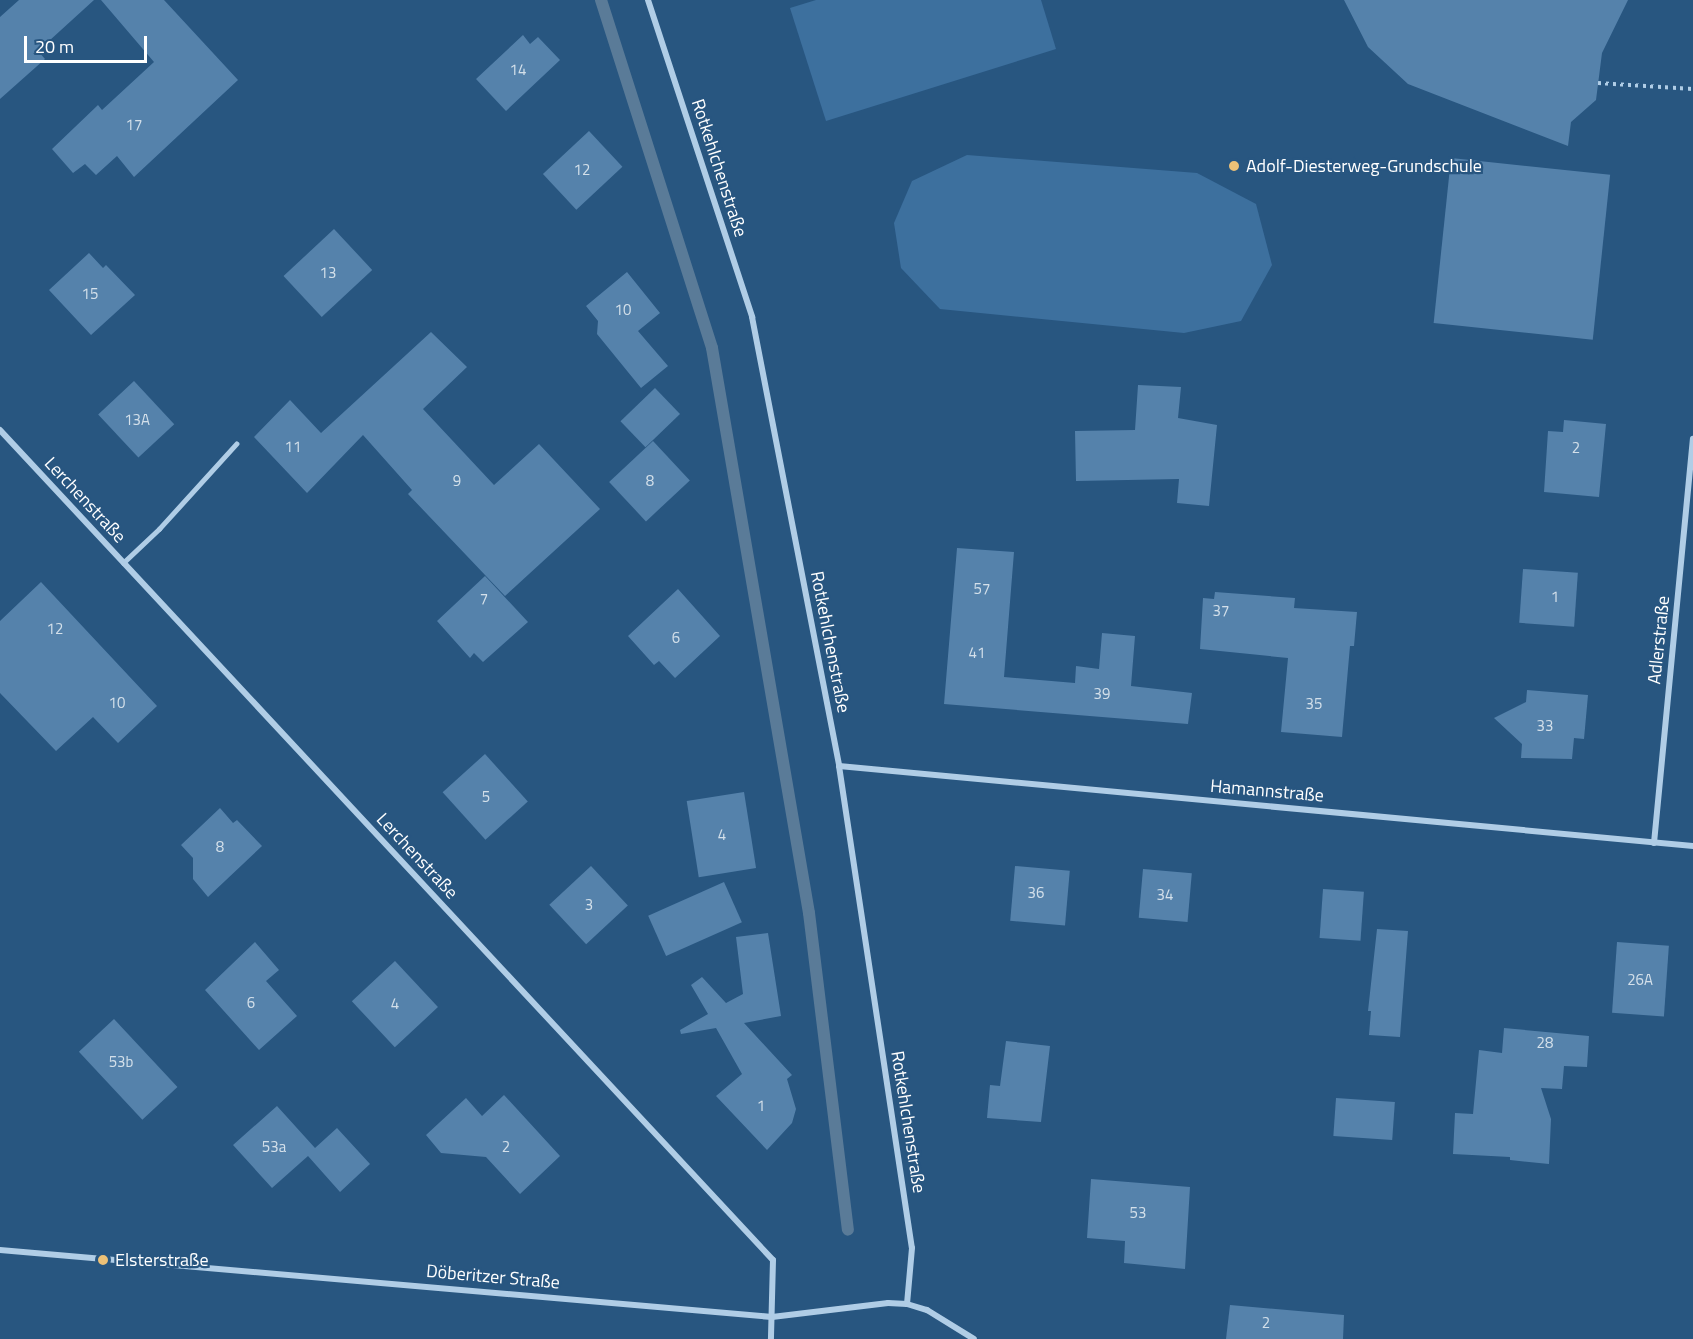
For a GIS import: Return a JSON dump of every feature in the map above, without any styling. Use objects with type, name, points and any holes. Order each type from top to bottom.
[{"type":"street","name":"Rotkehlchenstraße","points":[[648,0],[752,317],[839,766],[912,1248],[907,1304]]},
{"type":"street","name":"Lerchenstraße","points":[[0,430],[773,1260],[771,1339]]},
{"type":"street","name":"Adlerstraße","points":[[1654,843],[1693,439]]},
{"type":"street","name":"Hamannstraße","points":[[839,766],[1693,846]]},
{"type":"street","name":"Döberitzer Straße","points":[[0,1250],[772,1317],[888,1302],[907,1304],[927,1310],[974,1339]]},
{"type":"lane","points":[[123,563],[159,529],[236,444]]},
{"type":"path","points":[[1598,83],[1693,89]]},
{"type":"shaded area","points":[[816,0],[1041,0],[1056,49],[826,121],[790,8]]},
{"type":"shaded area","points":[[967,155],[1197,173],[1256,204],[1272,265],[1241,321],[1184,333],[940,309],[901,268],[894,223],[912,181]]},
{"type":"building","points":[[19,0],[94,0],[38,51],[45,59],[0,99],[0,17]]},
{"type":"building","points":[[101,0],[164,0],[238,80],[134,177],[117,156],[96,175],[85,164],[73,173],[52,149],[98,105],[102,110],[154,62]]},
{"type":"building","points":[[1344,0],[1628,0],[1602,53],[1596,100],[1571,122],[1568,146],[1408,84],[1368,47]]},
{"type":"building","points":[[523,35],[530,44],[538,37],[560,60],[506,111],[476,79]]},
{"type":"building","points":[[589,131],[622,167],[576,210],[543,174]]},
{"type":"building","points":[[1451,158],[1610,175],[1593,340],[1434,323]]},
{"type":"building","points":[[334,229],[372,270],[322,317],[284,276]]},
{"type":"building","points":[[89,253],[103,268],[106,265],[135,295],[91,335],[49,290]]},
{"type":"building","points":[[627,272],[660,313],[638,331],[668,366],[641,388],[597,334],[598,321],[586,306]]},
{"type":"building","points":[[431,332],[467,367],[423,409],[494,485],[539,444],[600,509],[505,596],[408,494],[412,490],[363,435],[307,493],[254,437],[290,400],[321,433]]},
{"type":"building","points":[[134,381],[174,424],[138,458],[98,414]]},
{"type":"building","points":[[1138,385],[1181,387],[1178,418],[1217,425],[1209,506],[1177,503],[1179,479],[1076,481],[1075,431],[1135,430]]},
{"type":"building","points":[[655,388],[680,414],[645,447],[620,421]]},
{"type":"building","points":[[1564,420],[1606,424],[1599,497],[1544,492],[1548,431],[1563,432]]},
{"type":"building","points":[[653,441],[690,480],[646,521],[609,482]]},
{"type":"building","points":[[957,548],[1014,552],[1004,677],[1075,683],[1076,666],[1099,669],[1102,633],[1135,636],[1131,686],[1192,693],[1188,724],[944,704]]},
{"type":"building","points":[[1523,569],[1578,573],[1574,627],[1519,623]]},
{"type":"building","points":[[485,576],[528,622],[483,662],[474,653],[470,658],[437,621]]},
{"type":"building","points":[[41,582],[157,706],[118,743],[93,717],[56,751],[0,693],[0,621]]},
{"type":"building","points":[[678,589],[720,636],[675,678],[659,661],[654,665],[628,636]]},
{"type":"building","points":[[1215,592],[1295,598],[1294,608],[1357,612],[1354,646],[1350,646],[1342,737],[1281,732],[1288,658],[1200,649],[1203,598],[1214,599]]},
{"type":"building","points":[[1527,690],[1588,695],[1584,739],[1574,738],[1572,759],[1521,758],[1522,744],[1494,718],[1526,702]]},
{"type":"building","points":[[485,754],[528,802],[485,840],[443,792]]},
{"type":"building","points":[[744,792],[756,868],[699,877],[687,801]]},
{"type":"building","points":[[220,808],[233,823],[237,820],[262,846],[208,897],[193,879],[193,858],[181,845]]},
{"type":"building","points":[[591,866],[628,905],[586,944],[549,905]]},
{"type":"building","points":[[1015,866],[1070,871],[1065,926],[1010,921]]},
{"type":"building","points":[[1143,869],[1192,873],[1188,922],[1139,918]]},
{"type":"building","points":[[724,882],[742,922],[666,956],[648,916]]},
{"type":"building","points":[[1323,889],[1364,892],[1360,941],[1320,938]]},
{"type":"building","points":[[1377,929],[1408,931],[1400,1037],[1369,1035],[1371,1011],[1368,1011]]},
{"type":"building","points":[[768,933],[781,1016],[744,1023],[792,1075],[787,1079],[796,1109],[792,1123],[767,1150],[716,1096],[742,1074],[716,1028],[681,1034],[680,1030],[708,1014],[691,985],[702,977],[726,1003],[743,994],[736,937]]},
{"type":"building","points":[[255,942],[279,970],[266,981],[297,1016],[259,1050],[205,990]]},
{"type":"building","points":[[1617,942],[1669,946],[1664,1016],[1612,1013]]},
{"type":"building","points":[[395,961],[438,1007],[395,1047],[352,1001]]},
{"type":"building","points":[[114,1019],[177,1087],[142,1120],[79,1052]]},
{"type":"building","points":[[1504,1028],[1589,1036],[1587,1067],[1564,1066],[1562,1089],[1541,1088],[1551,1119],[1549,1164],[1510,1160],[1510,1157],[1453,1154],[1455,1113],[1473,1114],[1479,1050],[1502,1053]]},
{"type":"building","points":[[1006,1041],[1050,1046],[1041,1122],[987,1118],[990,1085],[1000,1086]]},
{"type":"building","points":[[504,1095],[560,1156],[520,1194],[486,1157],[441,1153],[426,1135],[466,1098],[482,1116]]},
{"type":"building","points":[[1336,1098],[1395,1102],[1392,1140],[1333,1136]]},
{"type":"building","points":[[277,1106],[315,1148],[337,1128],[370,1164],[340,1192],[308,1156],[272,1188],[233,1145]]},
{"type":"building","points":[[1091,1179],[1190,1187],[1185,1269],[1124,1263],[1125,1241],[1087,1238]]},
{"type":"building","points":[[1230,1305],[1344,1315],[1343,1339],[1226,1339]]},
{"type":"waterway","points":[[601,0],[712,348],[809,913],[848,1230]]},
{"type":"place","name":"Adolf-Diesterweg-Grundschule","points":[[1234,166]]},
{"type":"place","name":"Elsterstraße","points":[[103,1260]]}]
